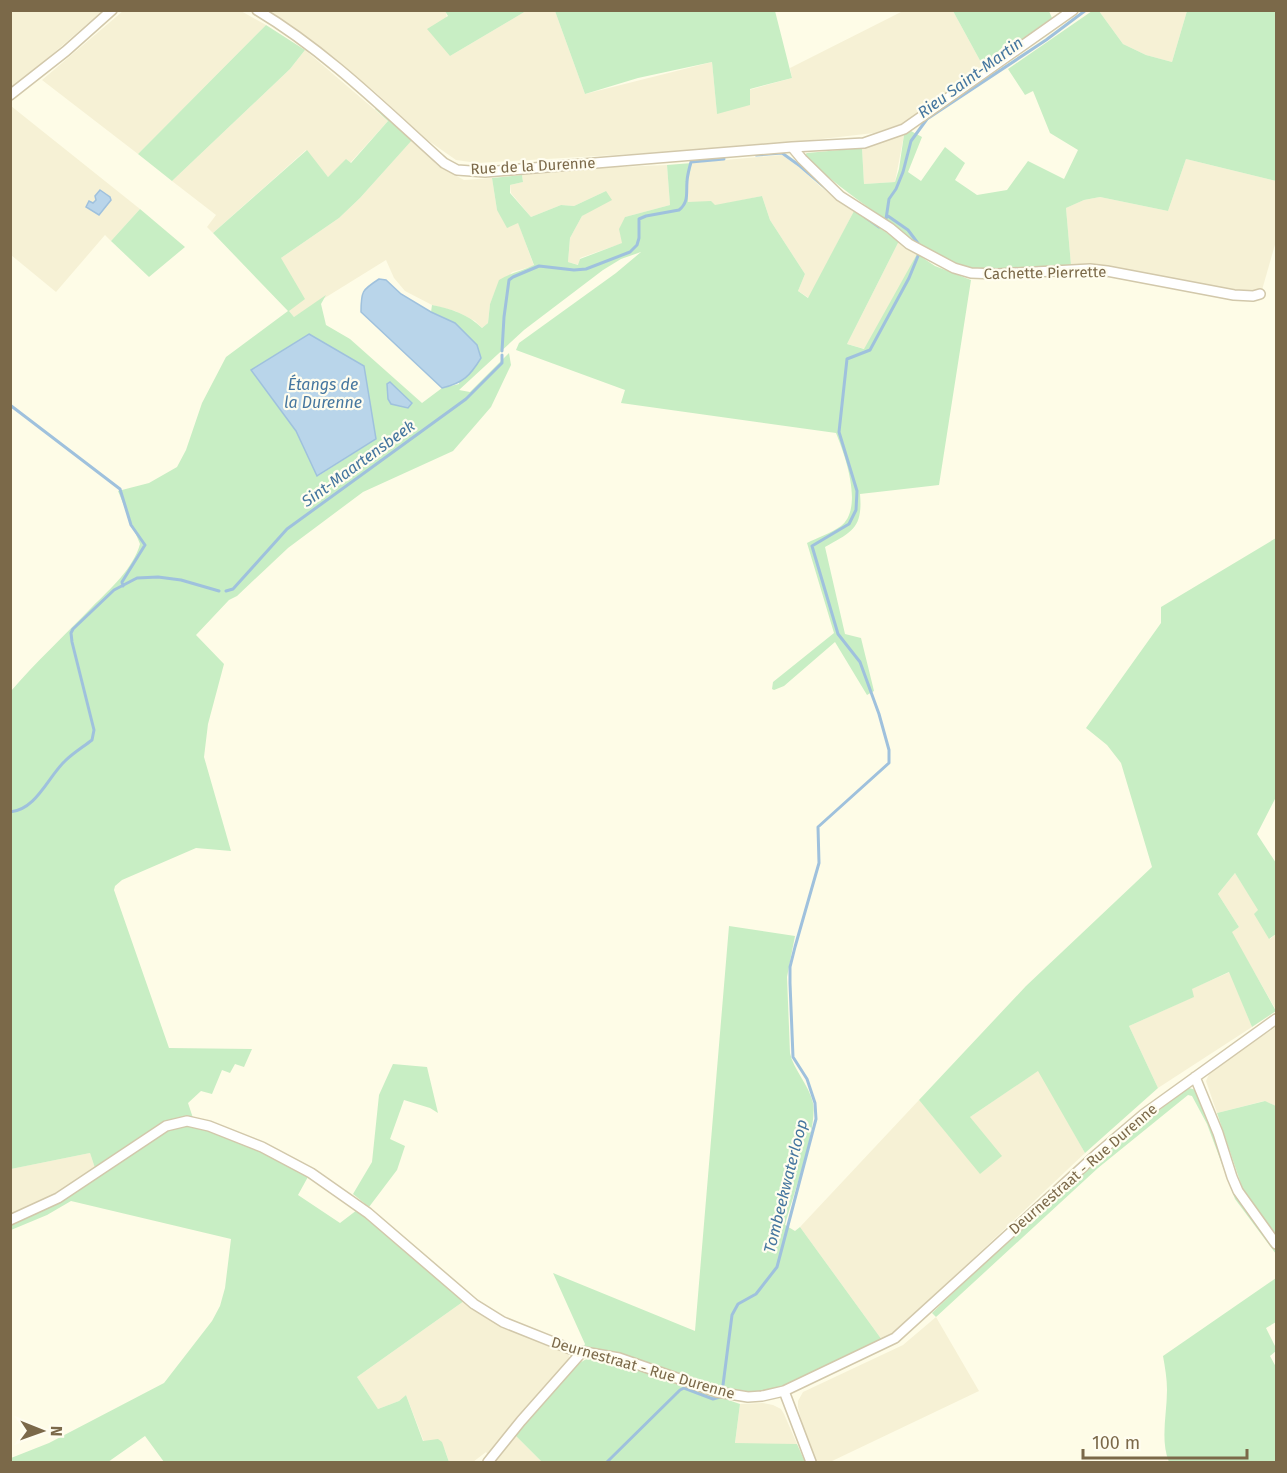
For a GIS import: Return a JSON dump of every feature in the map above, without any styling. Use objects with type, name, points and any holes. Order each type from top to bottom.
[{"type":"street","points":[[10,95],[112,10]]},
{"type":"street","name":"Rue de la Durenne","points":[[257,10],[284,26],[340,69],[444,163],[457,170],[484,172],[864,143],[904,129],[1072,10]]},
{"type":"street","name":"Cachette Pierrette","points":[[792,147],[840,195],[890,228],[909,244],[942,263],[971,273],[997,274],[1090,269],[1234,295],[1256,296],[1260,294]]},
{"type":"street","name":"Deurnestraat - Rue Durenne","points":[[10,1220],[58,1198],[166,1126],[181,1121],[191,1121],[262,1147],[311,1173],[368,1213],[483,1311],[503,1322],[582,1352],[619,1358],[704,1388],[726,1394],[762,1396],[784,1391],[895,1338],[1144,1114],[1276,1019]]},
{"type":"street","points":[[1195,1077],[1238,1191],[1276,1244]]},
{"type":"street","points":[[488,1462],[582,1352]]},
{"type":"street","points":[[784,1391],[811,1462]]},
{"type":"shaded area","points":[[11,11],[102,11],[11,90]]},
{"type":"shaded area","points":[[123,11],[241,11],[266,25],[138,154],[42,80]]},
{"type":"shaded area","points":[[262,11],[446,11],[450,56],[526,11],[555,11],[585,94],[712,62],[717,114],[749,90],[792,78],[790,68],[903,11],[953,11],[983,66],[904,123],[874,133],[752,147],[477,163],[456,160],[426,139],[375,92],[320,49]]},
{"type":"shaded area","points":[[1099,11],[1187,11],[1172,62],[1146,55],[1123,44]]},
{"type":"shaded area","points":[[305,50],[388,121],[350,163],[346,160],[328,177],[306,150],[213,233],[207,227],[216,215],[172,181],[290,69]]},
{"type":"shaded area","points":[[11,106],[140,209],[111,241],[105,235],[56,292],[11,255]]},
{"type":"shaded area","points":[[904,135],[895,182],[864,184],[862,148]]},
{"type":"shaded area","points":[[411,141],[438,166],[464,180],[492,178],[497,210],[518,222],[534,266],[512,272],[494,294],[490,304],[488,323],[482,328],[475,321],[455,311],[432,305],[405,291],[394,278],[386,260],[294,317],[288,310],[281,258],[339,218]]},
{"type":"shaded area","points":[[782,155],[854,211],[809,298],[798,291],[805,274],[770,220],[762,196],[714,206],[688,202],[688,182],[692,163]]},
{"type":"shaded area","points":[[1186,159],[1276,181],[1276,241],[1262,290],[1251,293],[1228,292],[1112,267],[1071,265],[1066,208],[1084,200],[1100,197],[1168,211]]},
{"type":"shaded area","points":[[605,162],[620,167],[667,165],[670,205],[625,217],[623,243],[580,258],[579,265],[568,262],[570,238],[582,216],[591,210],[606,191],[574,206],[561,205],[531,217],[511,193],[510,185],[523,182],[522,175],[575,169]]},
{"type":"shaded area","points":[[899,241],[917,254],[906,277],[865,349],[847,344]]},
{"type":"shaded area","points":[[1235,873],[1259,910],[1270,939],[1276,934],[1276,1010],[1231,932],[1239,927],[1218,894]]},
{"type":"shaded area","points":[[1230,972],[1252,1027],[1158,1088],[1129,1026],[1193,997],[1191,989]]},
{"type":"shaded area","points":[[1276,1027],[1276,1106],[1264,1101],[1217,1113],[1206,1081],[1211,1070]]},
{"type":"shaded area","points":[[1039,1070],[1085,1153],[905,1323],[882,1340],[800,1227],[919,1100],[981,1174],[970,1117]]},
{"type":"shaded area","points":[[90,1153],[96,1171],[64,1191],[11,1217],[11,1169]]},
{"type":"shaded area","points":[[464,1301],[487,1318],[565,1351],[570,1360],[489,1457],[486,1452],[473,1462],[449,1462],[438,1440],[424,1442],[406,1395],[399,1401],[378,1409],[357,1377]]},
{"type":"shaded area","points":[[936,1317],[979,1391],[830,1462],[814,1462],[798,1407],[798,1401],[803,1392],[903,1345]]},
{"type":"shaded area","points":[[763,1403],[781,1409],[797,1444],[735,1444],[740,1404]]},
{"type":"shaded area","points":[[514,1434],[542,1462],[493,1462]]},
{"type":"green space","points":[[445,11],[526,11],[450,56],[427,29],[448,16]]},
{"type":"green space","points":[[555,11],[775,11],[792,78],[750,89],[750,105],[717,114],[712,62],[638,78],[585,94]]},
{"type":"green space","points":[[953,11],[1049,11],[1052,18],[983,66]]},
{"type":"green space","points":[[1092,11],[1099,11],[1123,44],[1146,55],[1172,62],[1187,11],[1276,11],[1276,181],[1186,159],[1168,211],[1100,197],[1084,200],[1066,208],[1071,265],[981,271],[956,267],[925,251],[831,180],[804,155],[862,148],[864,184],[895,182],[904,135],[911,131],[922,137],[908,172],[921,181],[945,147],[965,163],[955,180],[977,195],[1007,190],[1028,161],[1064,179],[1078,150],[1050,133],[1033,91],[1025,95],[1008,69]]},
{"type":"green space","points":[[266,25],[305,50],[290,69],[172,181],[138,154]]},
{"type":"green space","points":[[376,107],[413,139],[339,218],[281,258],[305,299],[289,311],[294,317],[326,295],[321,304],[326,325],[350,339],[422,403],[442,388],[459,384],[455,323],[431,312],[432,305],[459,313],[482,328],[488,323],[490,304],[499,280],[534,265],[518,223],[507,228],[497,210],[492,178],[522,175],[523,182],[510,185],[510,193],[531,217],[561,205],[574,206],[606,191],[612,200],[582,216],[570,238],[568,262],[578,265],[580,259],[622,243],[619,229],[625,217],[670,205],[667,165],[692,163],[688,182],[688,202],[711,201],[715,205],[762,196],[770,220],[805,274],[798,291],[808,298],[854,211],[899,241],[847,344],[864,349],[917,254],[935,266],[971,280],[939,485],[860,494],[860,515],[854,528],[825,547],[845,634],[861,638],[874,691],[867,695],[835,642],[784,686],[772,689],[773,682],[834,633],[807,543],[841,526],[848,518],[851,507],[852,494],[848,467],[836,433],[621,403],[625,390],[516,350],[519,343],[616,273],[641,252],[621,259],[524,330],[459,390],[470,392],[509,353],[511,365],[491,407],[453,451],[363,492],[288,548],[237,596],[229,600],[196,635],[224,664],[208,724],[204,757],[231,851],[196,848],[122,880],[114,890],[169,1048],[252,1049],[244,1067],[235,1064],[230,1073],[222,1070],[212,1094],[201,1091],[188,1103],[193,1118],[175,1118],[96,1171],[90,1153],[11,1169],[11,691],[113,586],[137,553],[140,544],[118,491],[149,483],[177,467],[186,450],[202,403],[226,357],[288,311],[213,233],[307,150],[328,177],[346,159],[351,163],[388,121],[375,109]],"holes":[[[251,370],[376,439],[318,476],[296,431]]]},
{"type":"green space","points":[[140,209],[185,247],[149,277],[111,241]]},
{"type":"green space","points":[[1276,538],[1276,797],[1257,834],[1276,863],[1276,934],[1269,939],[1254,914],[1258,910],[1235,873],[1218,894],[1239,927],[1232,932],[1276,1011],[1252,1027],[1229,972],[1192,989],[1194,997],[1129,1026],[1158,1088],[1085,1153],[1038,1071],[970,1117],[1002,1156],[980,1174],[919,1100],[1026,986],[1152,867],[1121,763],[1107,745],[1086,728],[1161,623],[1161,607]]},
{"type":"green space","points":[[729,926],[795,936],[787,977],[790,1053],[811,1096],[814,1114],[808,1145],[785,1225],[795,1231],[800,1227],[882,1340],[788,1384],[772,1390],[756,1392],[718,1388],[583,1349],[585,1344],[553,1273],[695,1331]]},
{"type":"green space","points":[[393,1064],[427,1067],[438,1113],[430,1108],[404,1100],[390,1139],[405,1146],[397,1170],[369,1207],[353,1194],[372,1162],[379,1095]]},
{"type":"green space","points":[[1189,1088],[1196,1090],[1228,1172],[1276,1248],[1276,1254],[1235,1199],[1207,1124],[1192,1096],[1188,1095],[1098,1168],[936,1317],[932,1313],[1089,1168],[1121,1140]]},
{"type":"green space","points":[[1265,1101],[1276,1106],[1276,1238],[1242,1187],[1217,1113]]},
{"type":"green space","points":[[192,1125],[240,1141],[309,1175],[298,1195],[340,1223],[357,1210],[464,1301],[357,1377],[378,1409],[399,1401],[406,1395],[423,1441],[438,1439],[442,1442],[449,1462],[164,1462],[145,1436],[108,1462],[11,1462],[11,1458],[49,1443],[164,1383],[212,1321],[220,1306],[225,1288],[231,1239],[71,1201],[47,1215],[11,1230],[11,1223],[171,1127]]},
{"type":"green space","points":[[1276,1278],[1276,1322],[1266,1328],[1276,1348],[1270,1356],[1276,1367],[1276,1462],[1169,1462],[1165,1445],[1167,1390],[1163,1356]]},
{"type":"green space","points":[[589,1358],[610,1360],[740,1404],[735,1443],[797,1444],[805,1462],[542,1462],[514,1434],[560,1381]]},
{"type":"water","points":[[100,190],[111,200],[99,215],[86,207],[89,201],[93,203],[96,200],[95,196]]},
{"type":"water","name":"Étangs de la Durenne","points":[[379,279],[386,280],[401,294],[455,323],[477,345],[481,358],[465,378],[442,388],[361,312],[364,292]]},
{"type":"water","name":"Étangs de la Durenne","points":[[309,334],[364,366],[376,439],[317,476],[296,431],[251,370]]},
{"type":"water","points":[[390,382],[412,403],[408,408],[391,404],[388,399],[387,384]]},
{"type":"waterway","name":"Rieu Saint-Martin","points":[[886,219],[889,199],[903,172],[911,141],[927,119],[1046,40],[1086,10]]},
{"type":"waterway","name":"Rieu Saint-Martin","points":[[756,155],[782,153],[828,190]]},
{"type":"waterway","points":[[502,351],[509,280],[539,266],[586,269],[630,252],[637,245],[639,238],[639,219],[679,210],[684,204],[691,162],[724,159]]},
{"type":"waterway","name":"Tombeekwaterloop","points":[[888,216],[908,230],[920,246]]},
{"type":"waterway","name":"Rieu Saint-Martin","points":[[865,217],[879,227],[881,226]]},
{"type":"waterway","name":"Tombeekwaterloop","points":[[723,1385],[732,1315],[738,1304],[756,1294],[777,1267],[816,1119],[815,1103],[807,1079],[793,1057],[790,967],[819,863],[818,827],[889,763],[889,750],[879,714],[860,662],[838,634],[812,546],[849,524],[856,510],[857,491],[839,432],[847,359],[870,350],[909,278],[918,256]]},
{"type":"waterway","name":"Sint-Maartensbeek","points":[[226,591],[233,589],[287,529],[466,399],[502,363],[502,355]]},
{"type":"waterway","points":[[10,405],[120,489],[131,525],[145,545],[122,582],[123,586]]},
{"type":"waterway","points":[[10,812],[19,810],[34,799],[65,761],[92,740],[94,730],[72,642],[73,629],[114,590],[137,578],[158,577],[181,580],[219,591]]},
{"type":"waterway","name":"Tombeekwaterloop","points":[[607,1462],[680,1390],[684,1388],[713,1399],[720,1397]]}]
